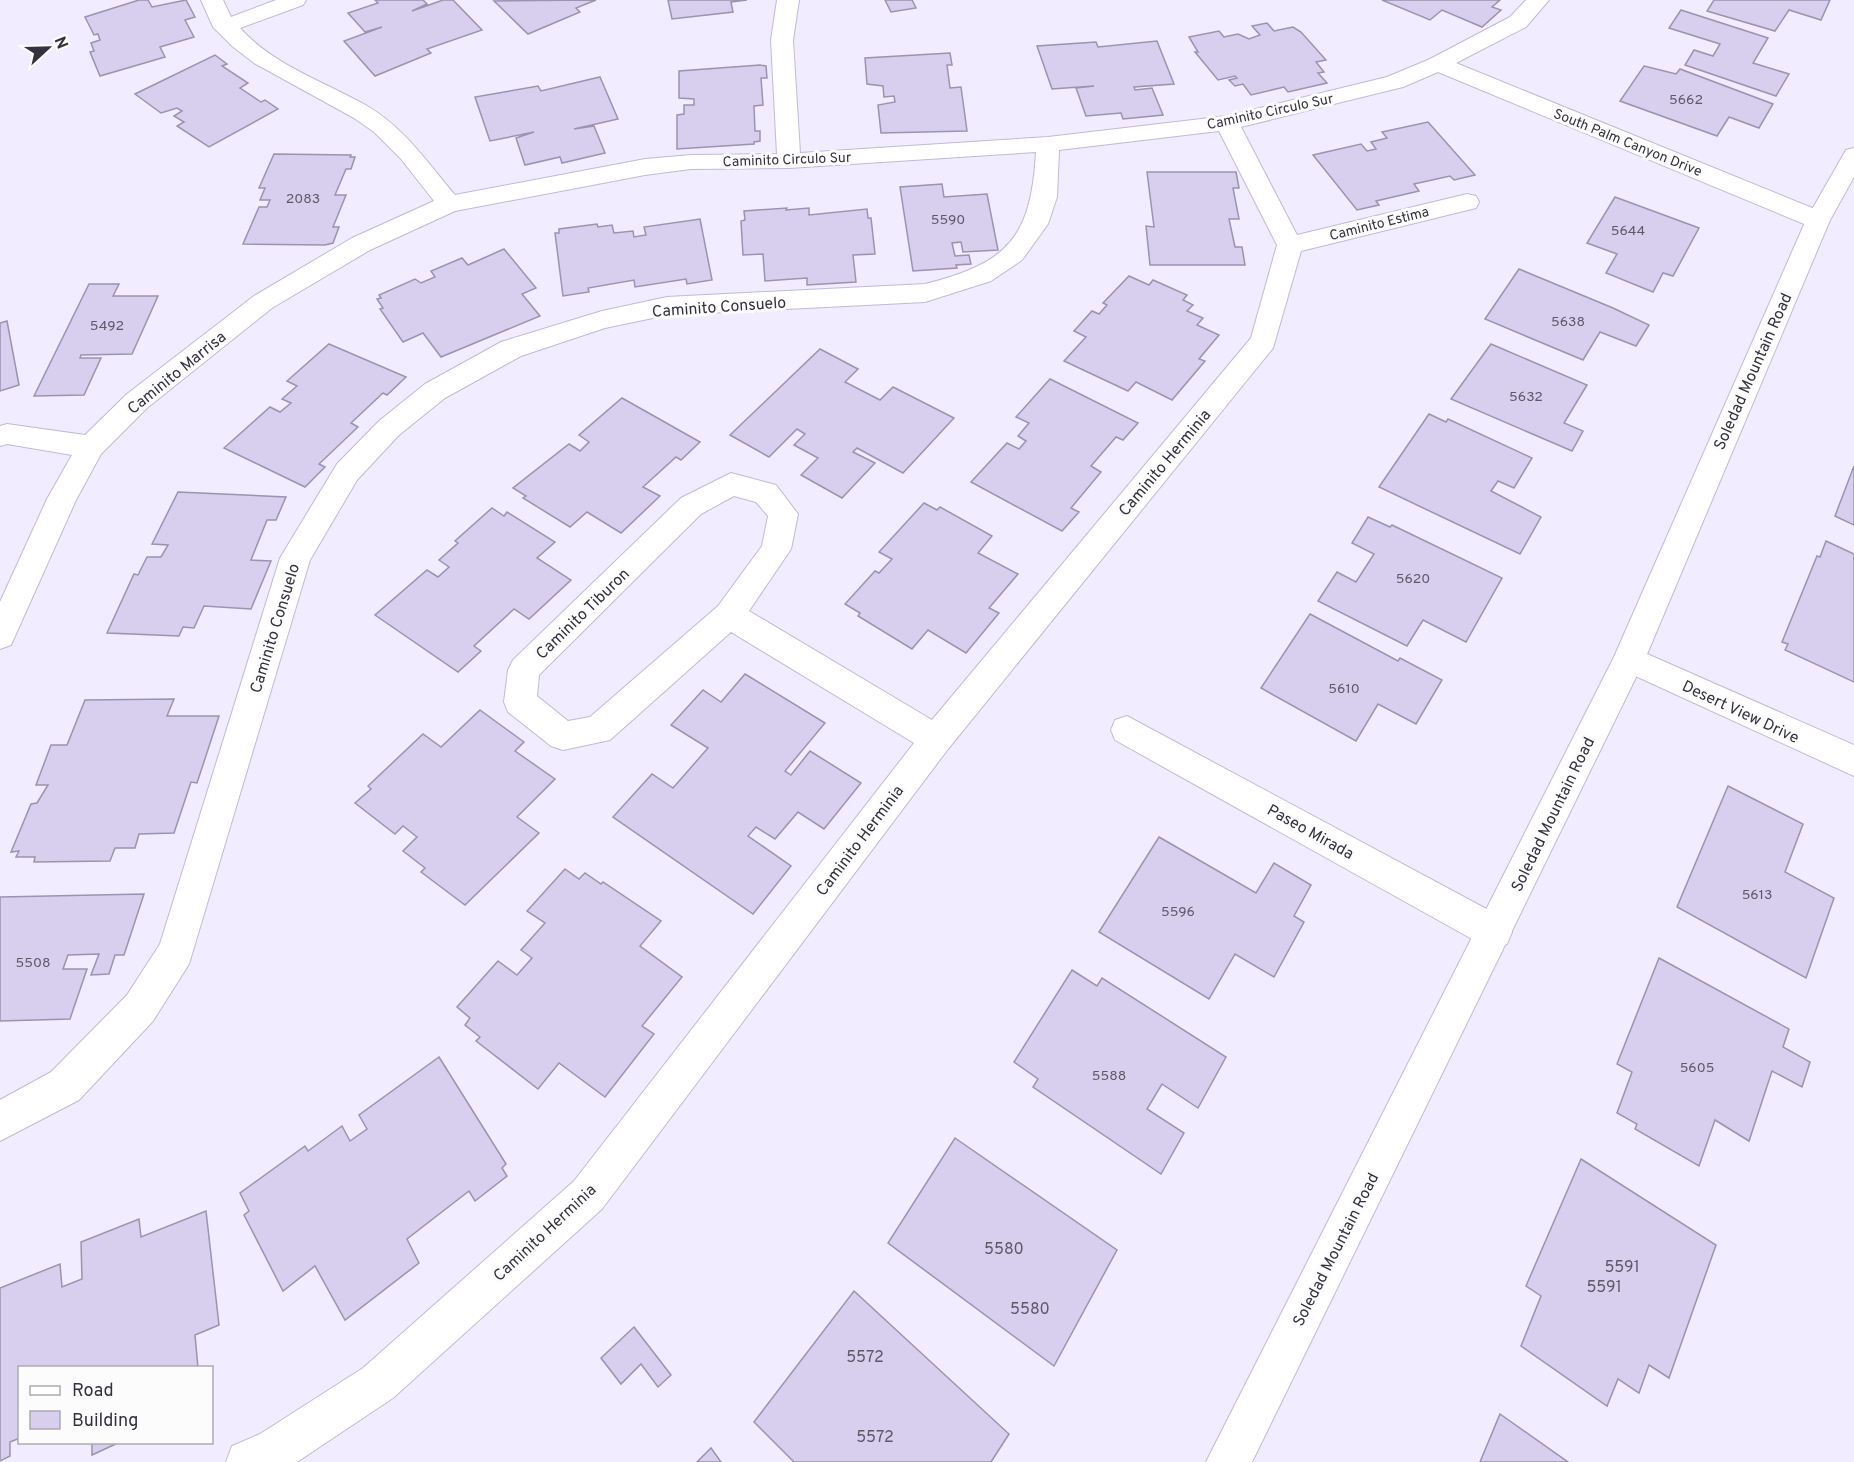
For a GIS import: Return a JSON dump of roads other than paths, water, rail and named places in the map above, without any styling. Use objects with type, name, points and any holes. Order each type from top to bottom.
[{"type":"street","points":[[212,0],[224,27],[255,53],[364,114],[384,128],[449,204]]},
{"type":"street","points":[[224,27],[295,0]]},
{"type":"street","points":[[788,0],[782,40],[789,161]]},
{"type":"street","name":"Caminito Circulo Sur","points":[[449,204],[645,166],[691,162],[789,161],[1047,144],[1227,123],[1395,82],[1518,22],[1538,0]]},
{"type":"street","name":"South Palm Canyon Drive","points":[[1438,63],[1818,220]]},
{"type":"street","points":[[1227,123],[1290,245]]},
{"type":"street","name":"Caminito Consuelo","points":[[0,1121],[65,1086],[140,1008],[176,952],[295,558],[347,472],[389,428],[435,391],[511,349],[602,320],[668,306],[925,293],[957,286],[980,277],[996,269],[1030,238],[1043,203],[1047,144]]},
{"type":"street","name":"Soledad Mountain Road","points":[[1228,1462],[1629,659],[1818,220],[1854,155]]},
{"type":"street","name":"Caminito Estima","points":[[1290,245],[1467,202]]},
{"type":"street","name":"Caminito Marrisa","points":[[0,636],[62,499],[91,447],[137,401],[263,302],[361,244],[449,204]]},
{"type":"street","name":"Caminito Herminia","points":[[248,1462],[276,1450],[378,1383],[588,1195],[936,739],[1264,341],[1290,245]]},
{"type":"street","points":[[0,436],[7,434],[91,447]]},
{"type":"street","name":"Caminito Tiburon","points":[[731,484],[766,493],[783,514],[776,549],[729,615],[598,730],[563,736],[520,702],[524,670],[692,506],[731,484]]},
{"type":"street","points":[[729,615],[936,739]]},
{"type":"street","name":"Desert View Drive","points":[[1629,659],[1854,761]]},
{"type":"street","name":"Paseo Mirada","points":[[1127,730],[1494,932]]}]
